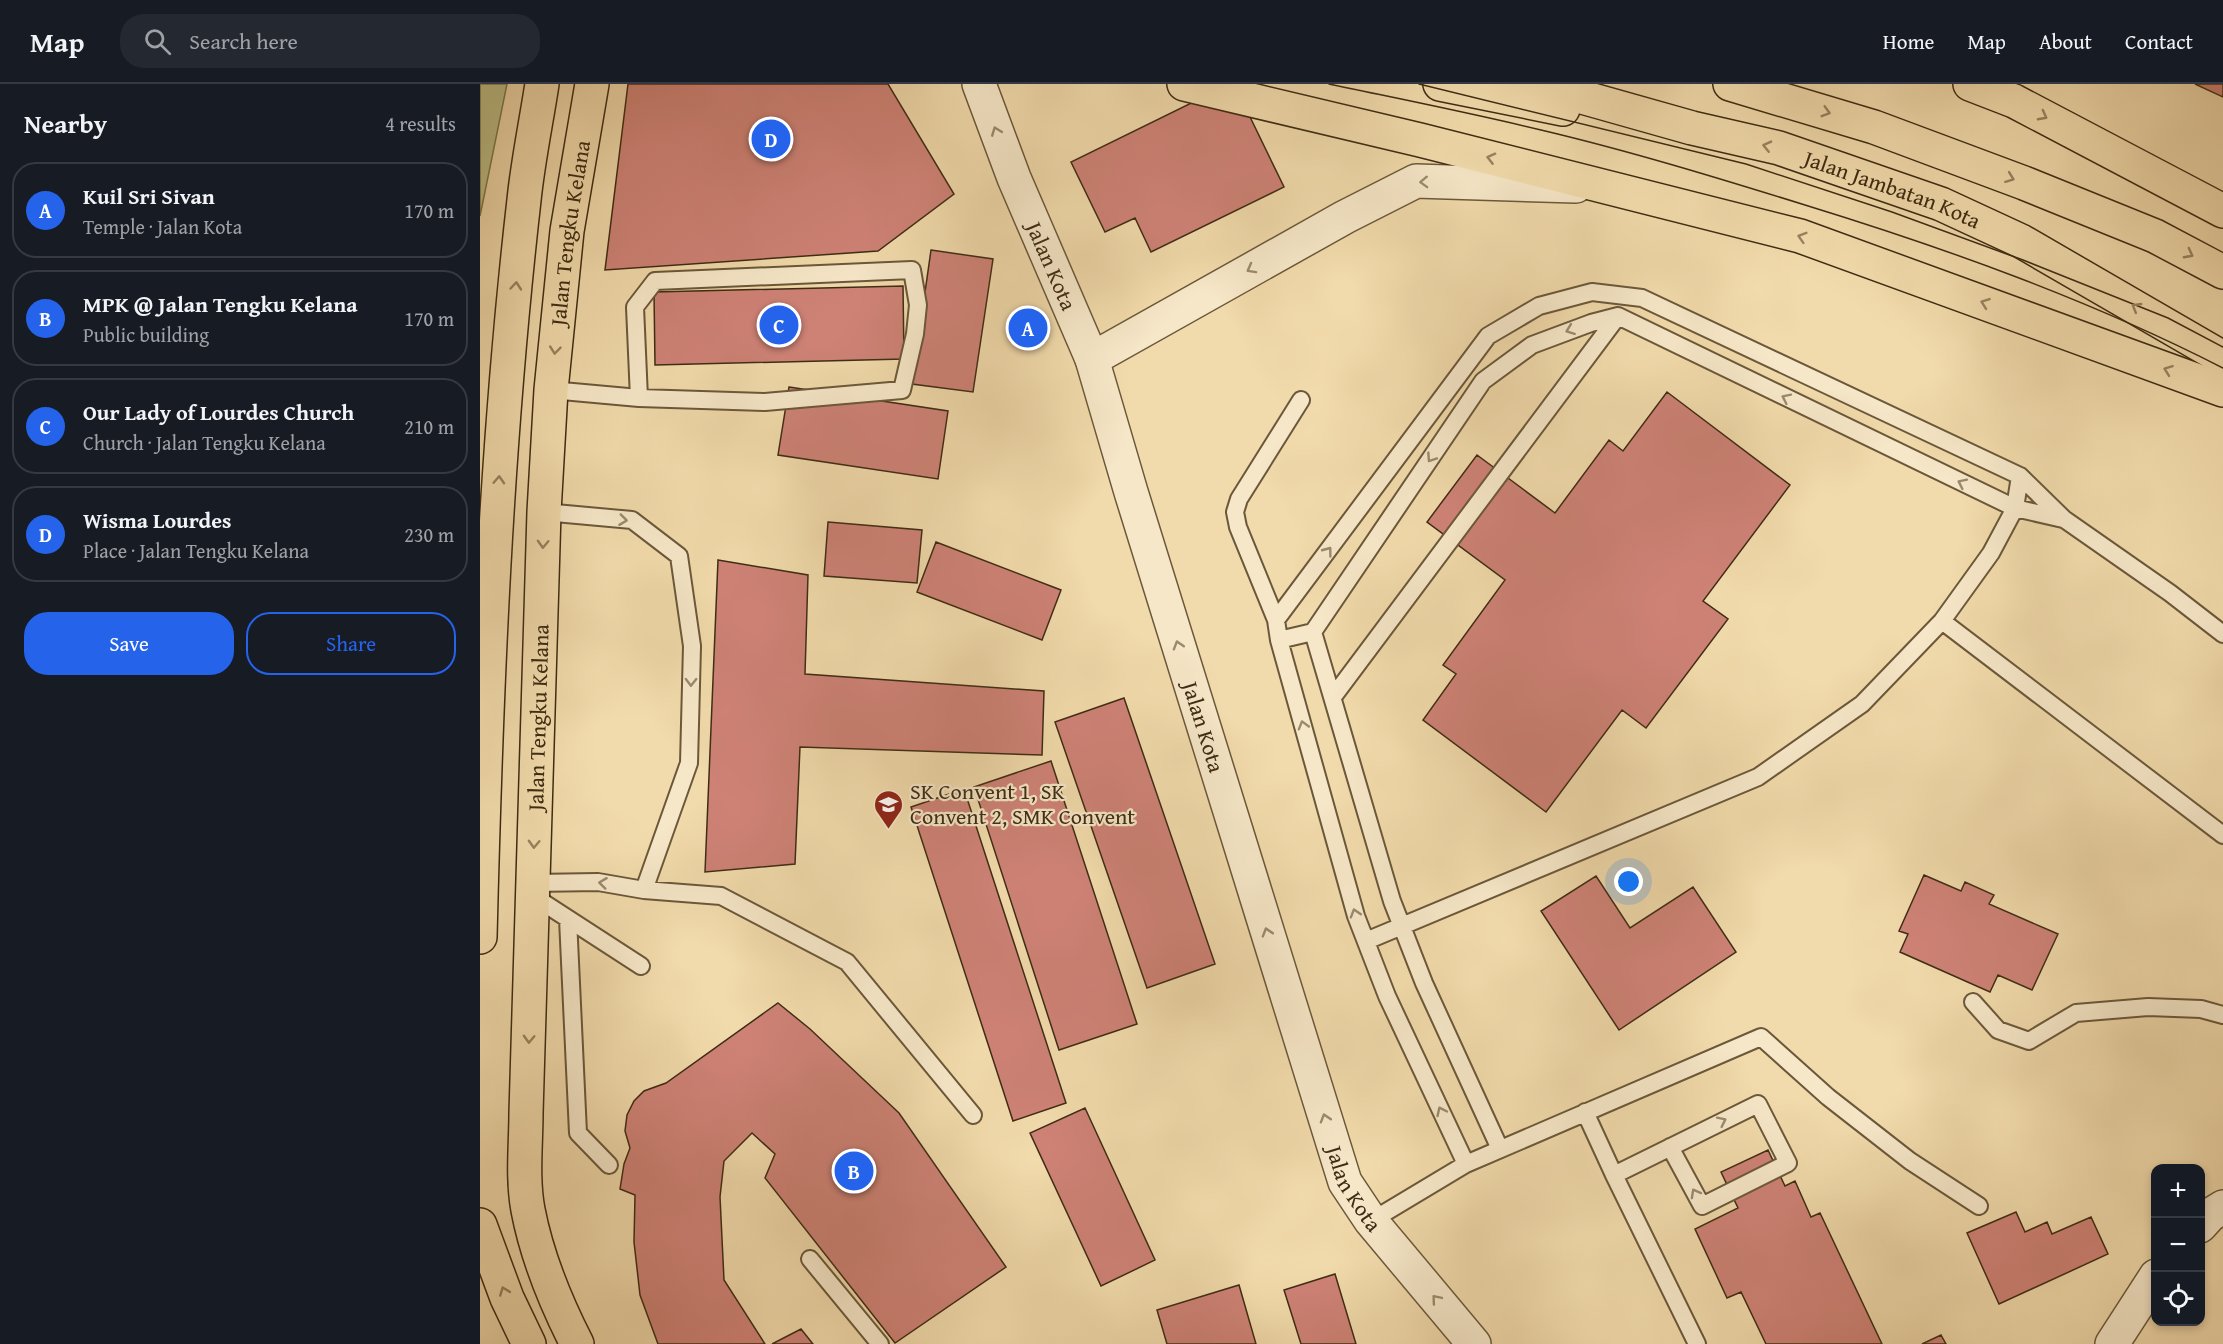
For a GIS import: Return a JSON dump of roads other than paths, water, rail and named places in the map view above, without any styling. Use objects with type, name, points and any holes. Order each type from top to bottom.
[{"type":"highway","name":"Jalan Tengku Kelana","points":[[480,937],[485,727],[501,461],[524,199],[542,84]]},
{"type":"highway","name":"Jalan Tengku Kelana","points":[[577,1344],[546,1279],[528,1209],[526,1113],[544,512],[551,390],[567,231],[592,84]]},
{"type":"highway","points":[[1184,84],[1800,236],[2223,390]]},
{"type":"highway","points":[[1440,84],[1558,108],[1692,128]]},
{"type":"highway","name":"Jalan Jambatan Kota","points":[[1536,84],[1692,128],[1779,148],[1941,204],[2021,241],[2223,358]]},
{"type":"highway","points":[[1730,84],[1874,127],[1960,159],[2155,236],[2223,272]]},
{"type":"highway","points":[[1970,84],[2014,101],[2223,211]]},
{"type":"highway","points":[[480,1225],[507,1298],[530,1344]]},
{"type":"street","name":"Jalan Kota","points":[[979,84],[1014,178],[1092,359],[1134,504],[1345,1182],[1371,1221],[1474,1344]]},
{"type":"street","points":[[1092,359],[1345,216],[1416,181],[1608,187]]},
{"type":"street","points":[[2205,1220],[2223,1207]]},
{"type":"street","points":[[2112,1344],[2151,1284]]},
{"type":"lane","points":[[551,390],[639,398],[765,402],[902,390],[915,334],[918,305],[912,270],[655,281],[635,307],[639,398]]},
{"type":"lane","points":[[1276,620],[1488,336],[1539,306],[1592,292],[1641,298],[2020,476],[2064,519],[2170,593],[2223,634]]},
{"type":"lane","points":[[1333,697],[1618,316]]},
{"type":"lane","points":[[1279,640],[1313,632],[1483,381],[1532,345],[1591,322],[1618,316],[2014,508],[2064,519]]},
{"type":"lane","points":[[1301,400],[1239,499],[1234,512],[1276,620],[1279,640],[1356,916],[1387,996],[1466,1164]]},
{"type":"lane","points":[[1366,941],[1758,777],[1862,704],[1942,621],[1990,553],[2014,508],[2020,476]]},
{"type":"lane","points":[[544,512],[632,520],[679,556],[692,646],[689,763],[644,891]]},
{"type":"lane","points":[[1942,621],[2223,835]]},
{"type":"lane","points":[[1313,632],[1401,926],[1424,984],[1500,1149]]},
{"type":"lane","points":[[533,890],[598,882],[644,891],[721,896],[847,962],[973,1115]]},
{"type":"lane","points":[[533,890],[568,919],[641,966]]},
{"type":"lane","points":[[568,919],[578,1133],[609,1166]]},
{"type":"lane","points":[[1973,1002],[1998,1030],[2029,1041],[2076,1012],[2148,1007],[2201,1010],[2223,1014]]},
{"type":"lane","points":[[1371,1221],[1466,1164],[1761,1037],[1828,1097],[1901,1154],[1979,1206]]},
{"type":"lane","points":[[1614,1174],[1758,1104],[1788,1163],[1702,1206],[1670,1147]]},
{"type":"lane","points":[[1585,1112],[1697,1344]]},
{"type":"lane","points":[[810,1259],[880,1344]]},
{"type":"tram line","points":[[1329,84],[1488,118],[1608,147],[1859,222],[1965,258],[2070,298],[2173,343],[2223,368]]},
{"type":"tram line","points":[[1419,84],[1746,164],[1892,212],[2023,260],[2168,318],[2223,347]]},
{"type":"place","name":"Wisma Lourdes","points":[[771,139]]},
{"type":"place","name":"Our Lady of Lourdes Church","points":[[779,325]]},
{"type":"place","name":"Kuil Sri Sivan","points":[[1028,328]]},
{"type":"place","name":"SK Convent 1, SK Convent 2, SMK Convent","points":[[889,830]]},
{"type":"place","name":"MPK @ Jalan Tengku Kelana","points":[[854,1171]]}]
